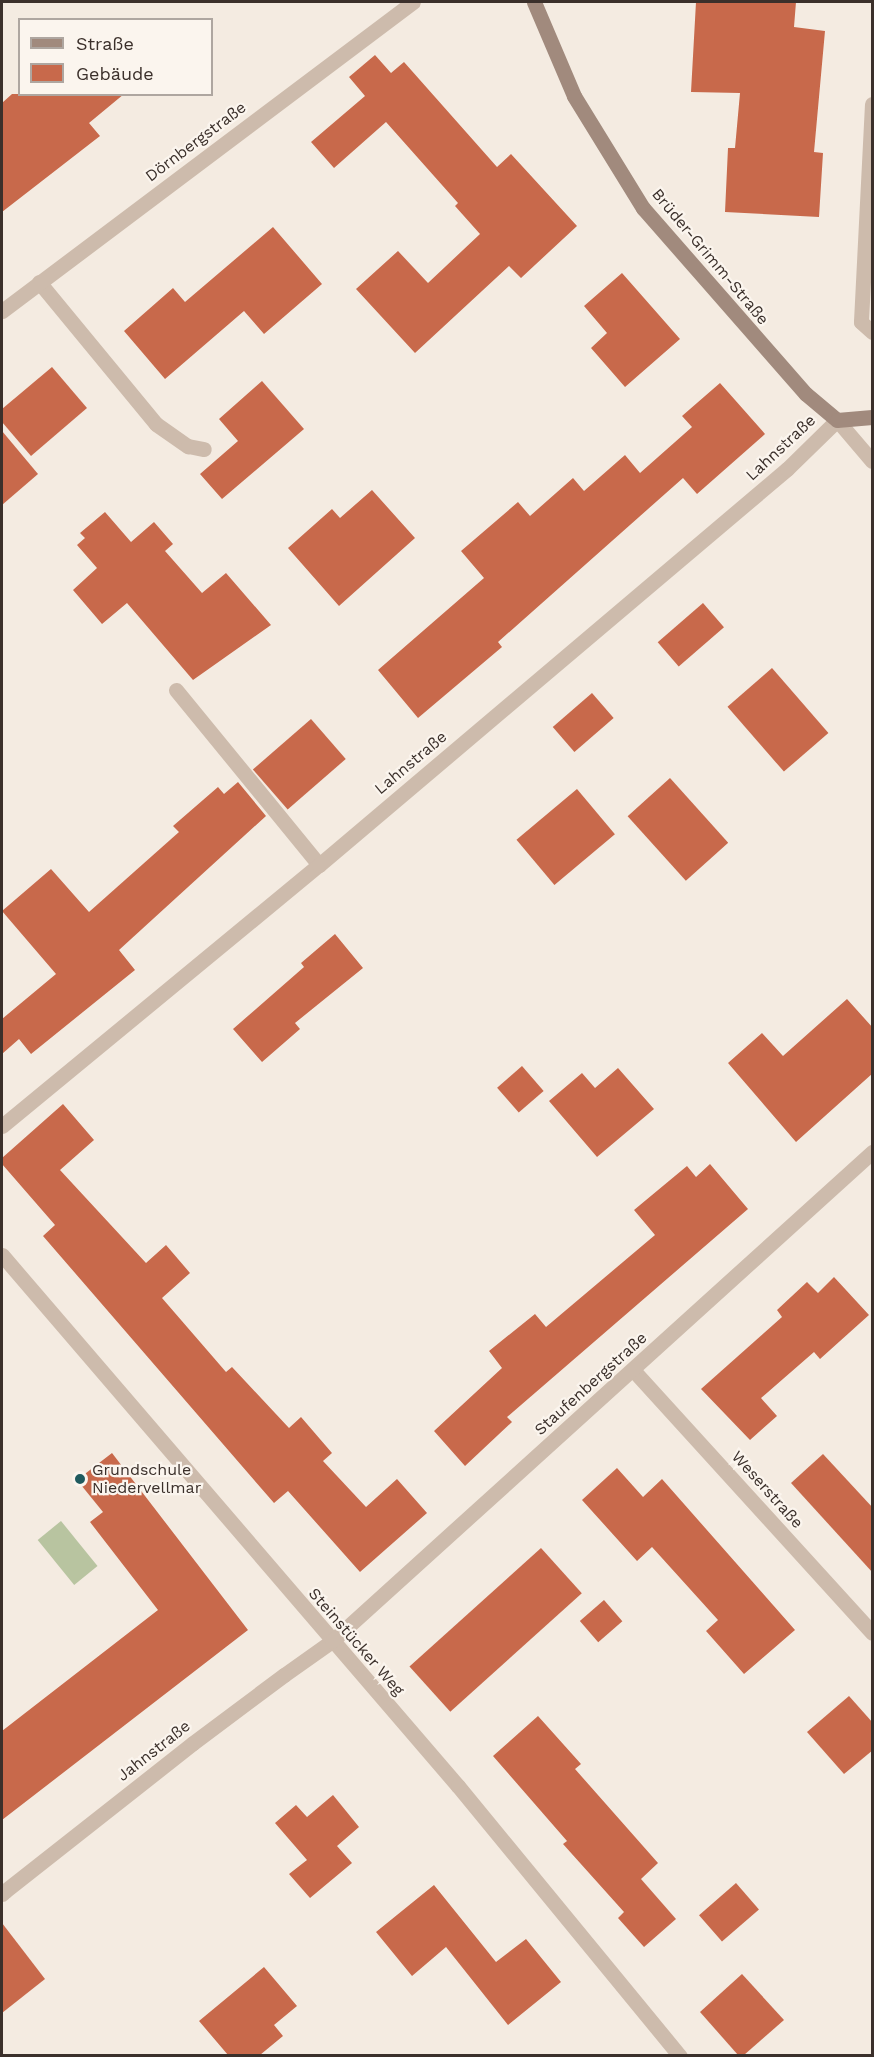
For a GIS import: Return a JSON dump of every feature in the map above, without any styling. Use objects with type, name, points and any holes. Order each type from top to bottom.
[{"type":"street","name":"Dörnbergstraße","points":[[2,311],[412,2]]},
{"type":"street","name":"Brüder-Grimm-Straße","points":[[534,2],[574,96],[643,208],[703,274],[759,344],[806,394],[837,420]]},
{"type":"street","points":[[873,104],[861,322],[873,332]]},
{"type":"street","points":[[39,282],[156,424],[188,446],[204,449]]},
{"type":"street","points":[[837,420],[873,417]]},
{"type":"street","points":[[837,420],[873,461]]},
{"type":"street","name":"Lahnstraße","points":[[2,1126],[319,865],[787,469],[837,420]]},
{"type":"street","points":[[176,690],[319,865]]},
{"type":"street","name":"Staufenbergstraße","points":[[332,1641],[634,1371],[873,1152]]},
{"type":"street","name":"Steinstücker Weg","points":[[2,1255],[458,1786],[680,2055]]},
{"type":"street","name":"Weserstraße","points":[[634,1371],[872,1630]]},
{"type":"street","name":"Jahnstraße","points":[[3,1892],[193,1743],[332,1641]]},
{"type":"green space","points":[[61,1521],[98,1566],[74,1585],[38,1540]]},
{"type":"building","points":[[696,2],[796,2],[794,27],[825,31],[814,152],[823,153],[819,217],[725,212],[728,148],[735,148],[740,93],[691,92]]},
{"type":"building","points":[[375,55],[391,73],[404,62],[497,167],[511,154],[577,226],[521,278],[509,266],[415,353],[356,289],[398,251],[428,283],[480,234],[455,206],[458,203],[386,122],[334,168],[311,142],[365,96],[349,77]]},
{"type":"building","points":[[12,94],[18,94],[18,96],[122,96],[89,123],[100,136],[2,212],[2,103]]},
{"type":"building","points":[[273,227],[322,284],[264,334],[244,311],[165,379],[124,331],[173,288],[185,302]]},
{"type":"building","points":[[622,273],[680,339],[625,387],[591,348],[607,333],[584,306]]},
{"type":"building","points":[[52,367],[87,408],[31,456],[2,422],[2,409]]},
{"type":"building","points":[[262,381],[304,429],[222,499],[200,474],[238,441],[219,419]]},
{"type":"building","points":[[720,383],[765,434],[697,494],[683,478],[498,642],[502,647],[418,718],[378,670],[484,578],[461,551],[518,502],[530,516],[573,478],[584,491],[625,455],[640,473],[692,427],[682,416]]},
{"type":"building","points":[[2,431],[38,474],[2,505]]},
{"type":"building","points":[[372,490],[415,538],[339,606],[288,548],[332,509],[340,518]]},
{"type":"building","points":[[105,512],[131,542],[154,522],[173,544],[165,551],[202,593],[226,573],[271,625],[193,680],[127,603],[102,624],[73,590],[97,568],[77,545],[85,538],[80,533]]},
{"type":"building","points":[[703,603],[724,627],[679,667],[658,642]]},
{"type":"building","points":[[772,668],[828,733],[784,772],[727,707]]},
{"type":"building","points":[[592,693],[614,718],[574,752],[553,727]]},
{"type":"building","points":[[311,719],[346,759],[288,810],[253,770]]},
{"type":"building","points":[[670,778],[728,843],[686,881],[628,816]]},
{"type":"building","points":[[238,782],[266,816],[119,950],[135,970],[31,1054],[19,1039],[2,1054],[2,1019],[56,974],[2,911],[51,869],[89,912],[179,832],[173,826],[218,787],[224,794]]},
{"type":"building","points":[[577,789],[615,834],[554,885],[516,840]]},
{"type":"building","points":[[335,934],[363,968],[295,1023],[300,1029],[262,1062],[233,1029],[304,967],[301,963]]},
{"type":"building","points":[[847,999],[873,1028],[873,1073],[796,1142],[728,1063],[762,1033],[783,1056]]},
{"type":"building","points":[[522,1066],[544,1091],[519,1113],[497,1088]]},
{"type":"building","points":[[618,1068],[654,1109],[597,1157],[549,1101],[582,1073],[595,1088]]},
{"type":"building","points":[[63,1104],[94,1140],[60,1170],[146,1263],[166,1245],[190,1273],[162,1298],[226,1372],[232,1367],[289,1428],[301,1417],[332,1453],[323,1461],[366,1507],[397,1479],[427,1513],[360,1572],[288,1491],[274,1503],[43,1236],[55,1225],[2,1164],[2,1158]]},
{"type":"building","points":[[710,1164],[748,1209],[507,1417],[512,1422],[465,1466],[434,1431],[502,1368],[489,1351],[535,1314],[546,1327],[655,1235],[634,1210],[687,1166],[696,1177]]},
{"type":"building","points":[[834,1277],[869,1315],[820,1359],[814,1352],[761,1398],[777,1416],[750,1440],[701,1389],[782,1317],[777,1310],[807,1282],[818,1293]]},
{"type":"building","points":[[112,1453],[248,1630],[2,1820],[2,1731],[158,1610],[90,1522],[103,1512],[77,1480]]},
{"type":"building","points":[[823,1454],[873,1508],[873,1573],[791,1483]]},
{"type":"building","points":[[617,1468],[643,1497],[662,1479],[795,1630],[744,1674],[706,1631],[718,1620],[652,1547],[637,1561],[582,1500]]},
{"type":"building","points":[[541,1548],[582,1593],[450,1712],[409,1666]]},
{"type":"building","points":[[604,1600],[622,1621],[598,1642],[580,1621]]},
{"type":"building","points":[[849,1696],[873,1723],[873,1750],[844,1774],[807,1732]]},
{"type":"building","points":[[538,1716],[581,1764],[575,1769],[658,1863],[641,1879],[676,1919],[644,1947],[618,1918],[624,1912],[563,1844],[567,1841],[493,1756]]},
{"type":"building","points":[[333,1795],[359,1827],[337,1846],[352,1863],[310,1898],[289,1874],[307,1860],[275,1823],[296,1805],[307,1817]]},
{"type":"building","points":[[736,1883],[759,1909],[722,1942],[699,1915]]},
{"type":"building","points":[[434,1885],[496,1962],[526,1939],[561,1982],[508,2025],[446,1947],[412,1976],[376,1932]]},
{"type":"building","points":[[2,1923],[45,1979],[2,2013]]},
{"type":"building","points":[[264,1967],[297,2006],[274,2025],[283,2036],[260,2055],[228,2055],[199,2021]]},
{"type":"building","points":[[742,1974],[784,2020],[744,2055],[738,2055],[700,2012]]},
{"type":"place","name":"Grundschule Niedervellmar","points":[[80,1479]]}]
